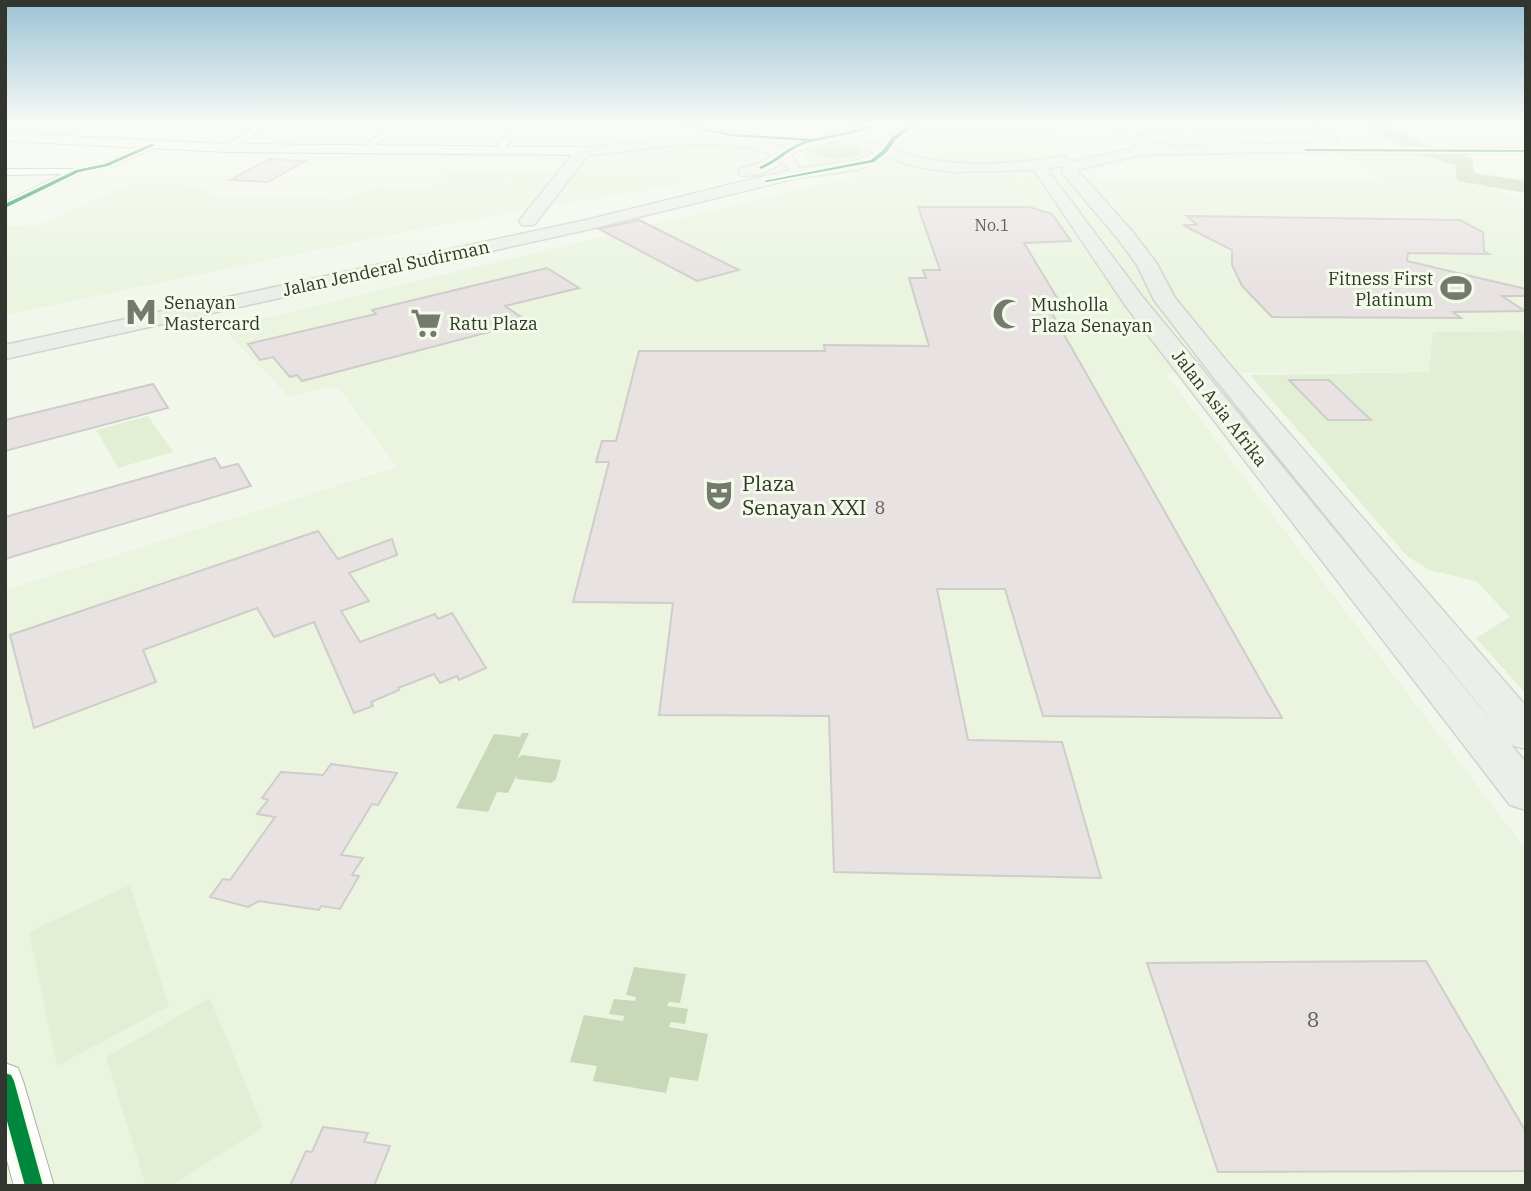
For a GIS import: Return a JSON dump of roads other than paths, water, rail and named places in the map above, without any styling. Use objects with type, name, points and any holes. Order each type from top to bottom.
[{"type":"main road","points":[[528,221],[561,179]]},
{"type":"main road","name":"Jalan Jenderal Sudirman","points":[[5,331],[528,221],[713,179]]},
{"type":"main road","points":[[765,181],[770,179]]},
{"type":"main road","name":"Jalan Jenderal Sudirman","points":[[5,352],[572,228],[775,179]]},
{"type":"main road","name":"Jalan Asia Afrika","points":[[1048,179],[1133,300],[1526,793]]},
{"type":"main road","points":[[1079,181],[1073,192],[1076,198],[1127,260],[1110,264]]},
{"type":"main road","name":"Jalan Asia Afrika","points":[[1079,181],[1147,264],[1165,300],[1526,734]]},
{"type":"main road","points":[[1383,614],[1423,613]]},
{"type":"street","points":[[5,206],[62,179]]},
{"type":"street","points":[[5,1081],[34,1186]]},
{"type":"waterway","points":[[1474,179],[1526,187]]},
{"type":"place","name":"Fitness First Platinum","points":[[1456,288]]},
{"type":"place","name":"Senayan Mastercard","points":[[141,312]]},
{"type":"place","name":"Musholla Plaza Senayan","points":[[1008,314]]},
{"type":"place","name":"Ratu Plaza","points":[[426,323]]},
{"type":"place","name":"Plaza Senayan XXI","points":[[719,495]]}]
